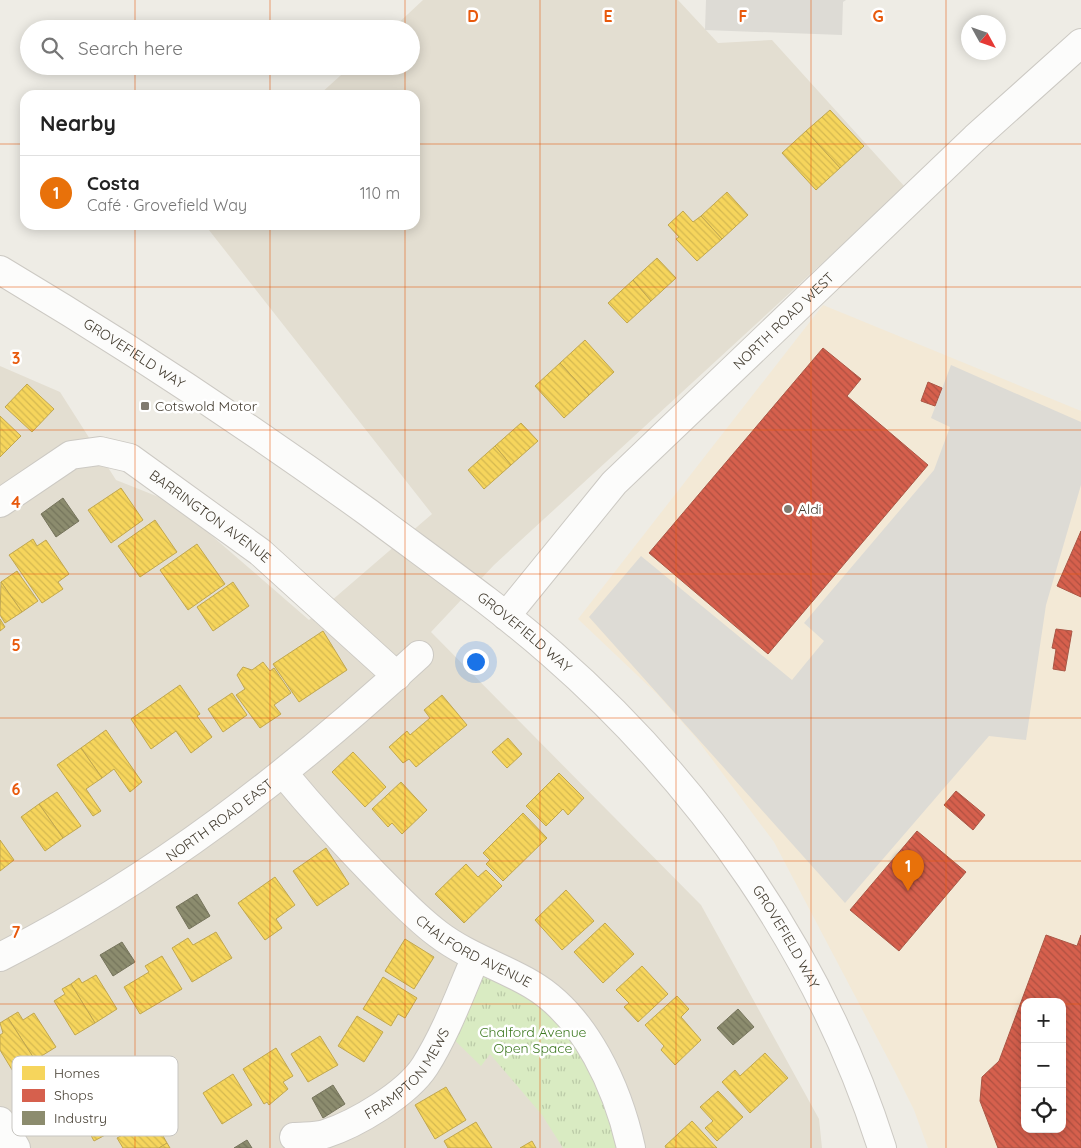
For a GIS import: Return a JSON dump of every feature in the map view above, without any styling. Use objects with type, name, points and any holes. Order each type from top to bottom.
[{"type":"street","name":"NORTH ROAD WEST","points":[[506,616],[614,483],[975,138],[1081,42]]},
{"type":"street","name":"GROVEFIELD WAY","points":[[0,270],[88,324],[267,441],[348,498],[506,616],[594,692],[646,743],[701,808],[748,874],[783,929],[821,998],[848,1059],[882,1148]]},
{"type":"street","name":"BARRINGTON AVENUE","points":[[0,503],[71,455],[100,451],[130,458],[260,552],[397,676]]},
{"type":"street","name":"NORTH ROAD EAST","points":[[0,957],[76,916],[148,872],[217,824],[284,774],[419,655]]},
{"type":"street","name":"CHALFORD AVENUE","points":[[284,774],[322,820],[399,900],[438,934],[475,959],[533,985],[563,1010],[583,1036],[613,1086],[626,1122],[631,1148]]},
{"type":"street","name":"FRAMPTON MEWS","points":[[294,1137],[324,1135],[371,1112],[403,1091],[424,1067],[444,1030],[475,959]]},
{"type":"street","points":[[0,1120],[16,1148]]},
{"type":"shaded area","points":[[423,0],[678,0],[718,43],[772,40],[905,187],[494,565],[431,632],[701,905],[819,1119],[822,1148],[0,1148],[0,366],[60,392],[116,480],[174,503],[309,620],[432,514],[209,230],[420,230],[420,90],[325,90],[341,75],[420,75],[420,20],[402,20]]},
{"type":"shaded area","points":[[706,0],[846,0],[843,2],[842,35],[705,30]]},
{"type":"shaded area","points":[[823,305],[1081,411],[1081,1148],[928,1148],[914,1110],[894,1070],[774,842],[696,738],[657,694],[578,619]]},
{"type":"shaded area","points":[[951,365],[1081,422],[1081,485],[1046,605],[1026,740],[989,736],[845,903],[589,617],[641,556],[792,680],[824,641],[804,623],[934,470],[950,427],[931,418]]},
{"type":"green space","name":"Chalford Avenue Open Space","points":[[475,959],[563,1010],[631,1148],[563,1148],[542,1115],[490,1054],[481,1066],[444,1030]]},
{"type":"building: Homes","points":[[830,110],[864,146],[840,168],[806,131]]},
{"type":"building: Homes","points":[[806,131],[840,168],[816,190],[782,153]]},
{"type":"building: Homes","points":[[727,192],[748,215],[722,239],[701,216]]},
{"type":"building: Homes","points":[[683,211],[693,222],[701,216],[722,239],[697,261],[676,239],[679,237],[668,225]]},
{"type":"building: Homes","points":[[657,258],[676,278],[651,301],[633,280]]},
{"type":"building: Homes","points":[[633,280],[651,301],[627,323],[608,303]]},
{"type":"building: Homes","points":[[585,340],[614,372],[589,395],[560,363]]},
{"type":"building: Homes","points":[[560,363],[589,395],[564,418],[535,386]]},
{"type":"building: Homes","points":[[27,384],[54,409],[32,432],[5,407]]},
{"type":"building: Homes","points":[[0,416],[21,436],[0,457]]},
{"type":"building: Homes","points":[[521,423],[538,441],[511,465],[495,446]]},
{"type":"building: Homes","points":[[495,446],[511,465],[484,489],[468,470]]},
{"type":"building: Homes","points":[[121,488],[143,520],[111,543],[88,510]]},
{"type":"building: Homes","points":[[155,520],[177,552],[140,577],[118,546]]},
{"type":"building: Homes","points":[[33,539],[37,546],[46,540],[69,574],[58,582],[63,589],[42,603],[9,555]]},
{"type":"building: Homes","points":[[197,544],[225,584],[188,610],[160,570]]},
{"type":"building: Homes","points":[[17,571],[38,601],[22,612],[1,582]]},
{"type":"building: Homes","points":[[1,582],[22,612],[5,623],[0,615]]},
{"type":"building: Homes","points":[[233,582],[249,606],[213,631],[197,607]]},
{"type":"building: Homes","points":[[0,619],[5,627],[0,631]]},
{"type":"building: Homes","points":[[323,631],[347,670],[299,702],[273,664]]},
{"type":"building: Homes","points":[[263,662],[270,671],[274,668],[291,693],[274,705],[281,714],[260,728],[236,695],[245,689],[237,675],[243,667],[252,670]]},
{"type":"building: Homes","points":[[180,685],[200,714],[197,716],[212,737],[191,753],[176,731],[151,749],[131,719]]},
{"type":"building: Homes","points":[[232,693],[247,715],[223,732],[208,709]]},
{"type":"building: Homes","points":[[442,695],[467,725],[416,767],[409,759],[403,763],[389,747],[407,731],[410,735],[430,718],[424,710]]},
{"type":"building: Homes","points":[[106,730],[142,782],[130,792],[114,769],[102,778],[81,748]]},
{"type":"building: Homes","points":[[508,738],[522,754],[507,768],[492,752]]},
{"type":"building: Homes","points":[[81,748],[102,778],[86,789],[101,811],[93,816],[57,765]]},
{"type":"building: Homes","points":[[353,752],[386,787],[365,807],[332,772]]},
{"type":"building: Homes","points":[[559,773],[584,798],[568,815],[563,809],[546,826],[526,806]]},
{"type":"building: Homes","points":[[401,782],[427,810],[402,834],[392,823],[388,827],[372,809]]},
{"type":"building: Homes","points":[[57,792],[81,826],[63,838],[39,804]]},
{"type":"building: Homes","points":[[39,804],[63,838],[45,851],[21,817]]},
{"type":"building: Homes","points":[[523,813],[547,838],[503,881],[486,864],[490,860],[483,853]]},
{"type":"building: Homes","points":[[0,840],[14,860],[0,871]]},
{"type":"building: Homes","points":[[326,848],[349,884],[317,906],[293,871]]},
{"type":"building: Homes","points":[[466,864],[478,877],[486,870],[502,886],[464,923],[435,894]]},
{"type":"building: Homes","points":[[275,877],[295,905],[276,919],[282,928],[265,940],[238,903]]},
{"type":"building: Homes","points":[[566,890],[594,921],[562,950],[535,920]]},
{"type":"building: Homes","points":[[605,923],[634,954],[603,983],[574,952]]},
{"type":"building: Homes","points":[[216,932],[232,958],[192,982],[172,948],[188,938],[193,945]]},
{"type":"building: Homes","points":[[405,939],[434,957],[414,989],[385,971]]},
{"type":"building: Homes","points":[[162,956],[182,989],[140,1014],[124,987],[149,972],[145,966]]},
{"type":"building: Homes","points":[[642,966],[668,994],[638,1022],[624,1007],[629,1003],[616,990]]},
{"type":"building: Homes","points":[[96,975],[117,1009],[95,1023],[71,984],[79,978],[82,983]]},
{"type":"building: Homes","points":[[383,977],[417,998],[405,1018],[398,1014],[391,1026],[363,1009]]},
{"type":"building: Homes","points":[[71,984],[95,1023],[75,1035],[54,1001],[65,994],[62,989]]},
{"type":"building: Homes","points":[[677,996],[689,1009],[681,1017],[701,1040],[675,1065],[661,1050],[664,1046],[645,1025]]},
{"type":"building: Homes","points":[[18,1012],[23,1020],[34,1013],[56,1047],[41,1056],[32,1056],[8,1018]]},
{"type":"building: Homes","points":[[357,1016],[383,1032],[364,1062],[338,1046]]},
{"type":"building: Homes","points":[[8,1018],[32,1056],[12,1056],[12,1070],[0,1050],[0,1035],[3,1033],[0,1023]]},
{"type":"building: Homes","points":[[320,1036],[338,1065],[308,1082],[291,1054]]},
{"type":"building: Homes","points":[[276,1048],[293,1076],[283,1082],[288,1089],[269,1105],[267,1102],[264,1104],[243,1069]]},
{"type":"building: Homes","points":[[765,1053],[788,1078],[750,1113],[722,1082],[735,1070],[740,1076]]},
{"type":"building: Homes","points":[[233,1074],[252,1105],[222,1124],[203,1093]]},
{"type":"building: Homes","points":[[446,1087],[466,1120],[435,1139],[415,1105]]},
{"type":"building: Homes","points":[[718,1091],[743,1117],[717,1141],[705,1128],[713,1121],[700,1107]]},
{"type":"building: Homes","points":[[692,1121],[717,1148],[666,1148],[665,1146]]},
{"type":"building: Homes","points":[[476,1122],[492,1148],[448,1148],[444,1141]]},
{"type":"building: Homes","points":[[91,1136],[103,1136],[94,1141]]},
{"type":"building: Homes","points":[[121,1136],[163,1136],[167,1143],[159,1148],[123,1148],[117,1138]]},
{"type":"building: Homes","points":[[532,1141],[536,1148],[520,1148]]},
{"type":"building: Homes","points":[[167,1143],[170,1148],[159,1148]]},
{"type":"building: Shops","name":"Aldi","points":[[823,348],[861,379],[847,396],[928,465],[768,654],[649,553]]},
{"type":"building: Shops","points":[[928,382],[942,388],[935,406],[921,401]]},
{"type":"building: Shops","points":[[1081,531],[1081,597],[1057,586]]},
{"type":"building: Shops","points":[[1056,629],[1072,631],[1065,671],[1053,669],[1056,649],[1052,648]]},
{"type":"building: Shops","points":[[956,791],[985,815],[973,830],[944,805]]},
{"type":"building: Shops","points":[[917,831],[966,872],[899,951],[850,910]]},
{"type":"building: Shops","points":[[1046,935],[1077,946],[1081,935],[1081,1148],[998,1148],[980,1101],[982,1077],[999,1061],[1021,1002],[1021,1133],[1066,1133],[1066,998],[1022,998]]},
{"type":"building: Industry","points":[[63,498],[79,521],[56,537],[41,514]]},
{"type":"building: Industry","points":[[197,894],[210,916],[189,929],[176,907]]},
{"type":"building: Industry","points":[[122,942],[135,962],[113,976],[100,955]]},
{"type":"building: Industry","points":[[738,1009],[754,1027],[733,1045],[717,1028]]},
{"type":"building: Industry","points":[[333,1085],[345,1104],[323,1118],[312,1098]]},
{"type":"building: Industry","points":[[247,1140],[252,1148],[234,1148]]},
{"type":"place","name":"Cotswold Motor","points":[[145,406]]},
{"type":"place","name":"Aldi","points":[[788,509]]},
{"type":"place","name":"Costa","points":[[908,891]]}]
